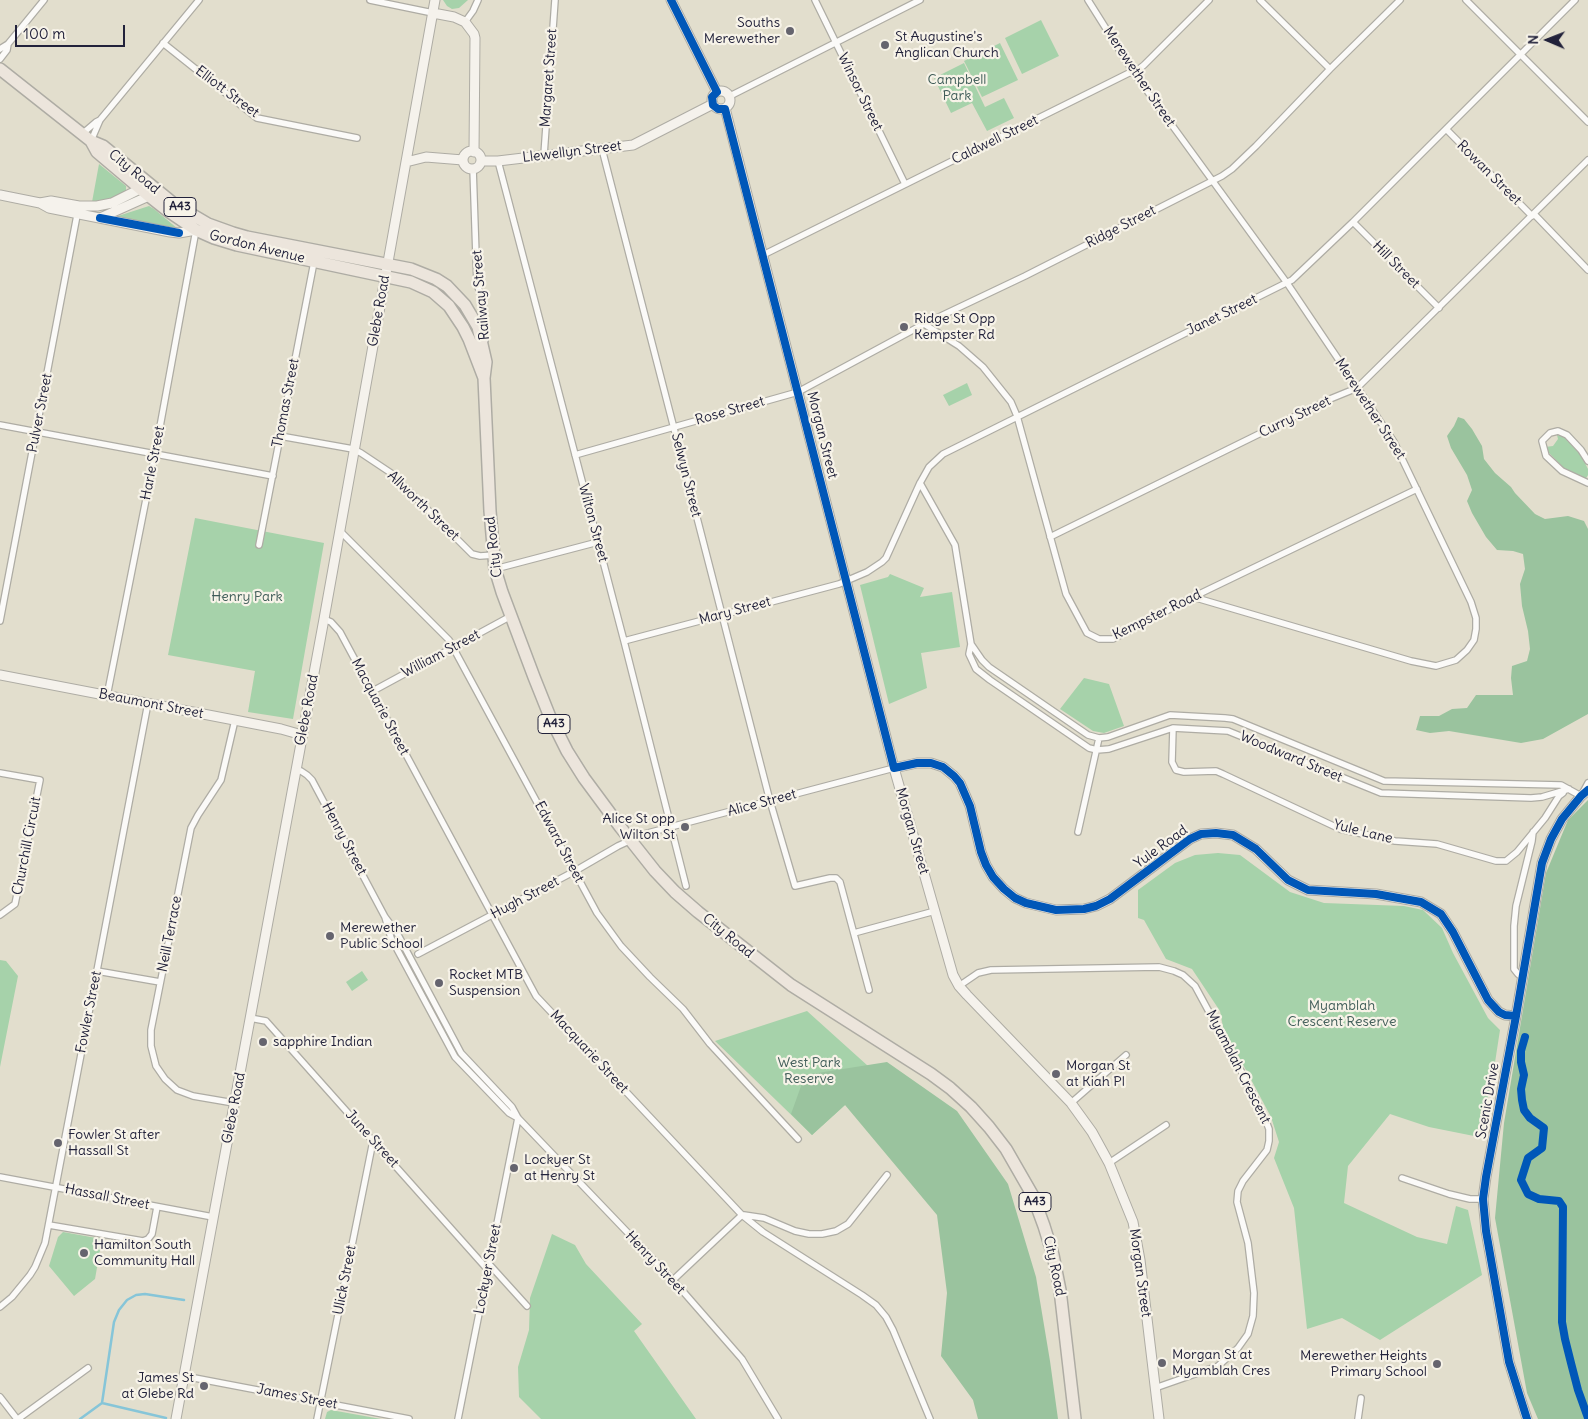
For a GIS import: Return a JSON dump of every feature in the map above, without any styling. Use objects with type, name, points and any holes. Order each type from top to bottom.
[{"type":"highway","name":"A43","points":[[0,69],[86,138],[97,152],[146,190],[168,211],[196,230]]},
{"type":"highway","name":"City Road","points":[[146,190],[196,218],[233,233],[387,264],[424,274],[441,283],[456,295],[472,315],[482,340],[486,362],[484,378],[490,511],[495,569],[550,717],[567,751],[584,778],[631,840],[655,871],[675,892],[799,991],[931,1074],[971,1107],[1006,1149],[1033,1196],[1053,1255],[1060,1290],[1075,1419]]},
{"type":"highway","name":"Gordon Avenue","points":[[196,230],[237,245],[385,277]]},
{"type":"highway","name":"City Road","points":[[385,277],[419,285],[433,292],[449,306],[470,339],[484,378]]},
{"type":"street","points":[[0,50],[8,44],[44,0]]},
{"type":"street","points":[[86,138],[199,0]]},
{"type":"street","points":[[370,0],[454,17],[465,22],[474,34],[476,42],[474,152]]},
{"type":"street","name":"Glebe Road","points":[[176,1419],[436,0]]},
{"type":"street","points":[[465,22],[478,0]]},
{"type":"street","name":"Margaret Street","points":[[544,155],[555,0]]},
{"type":"street","points":[[671,0],[717,92]]},
{"type":"street","name":"Winsor Street","points":[[815,0],[905,184]]},
{"type":"street","points":[[730,96],[920,0]]},
{"type":"street","name":"Merewether Street","points":[[1088,0],[1134,72],[1287,283],[1394,442],[1471,602],[1476,618],[1476,629],[1474,640],[1467,650],[1456,660],[1436,666],[1422,664],[1193,597]]},
{"type":"street","name":"Caldwell Street","points":[[763,255],[1134,72],[1144,65],[1209,0]]},
{"type":"street","points":[[1260,0],[1330,70]]},
{"type":"street","name":"Ridge Street","points":[[798,392],[924,324],[1034,271],[1212,181],[1232,169],[1400,0]]},
{"type":"street","points":[[1466,0],[1588,122]]},
{"type":"street","name":"Janet Street","points":[[847,581],[867,572],[886,558],[920,483],[929,467],[943,454],[1287,283],[1301,273],[1575,0]]},
{"type":"street","name":"Elliott Street","points":[[163,43],[257,118],[357,138]]},
{"type":"street","points":[[0,59],[7,50],[8,44]]},
{"type":"street","points":[[724,91],[730,96],[730,103],[725,108],[718,109],[713,104],[712,97],[717,92],[724,91]]},
{"type":"street","name":"Llewellyn Street","points":[[480,161],[633,145],[713,104]]},
{"type":"street","name":"Morgan Street","points":[[725,108],[894,768],[953,975],[959,986],[1071,1103],[1092,1132],[1109,1163],[1133,1222],[1140,1260],[1159,1419]]},
{"type":"street","points":[[86,138],[96,122],[100,120]]},
{"type":"street","name":"Rowan Street","points":[[1446,129],[1588,270]]},
{"type":"street","name":"Selwyn Street","points":[[602,149],[770,801],[795,886],[836,878],[840,882],[854,933]]},
{"type":"street","points":[[474,152],[479,155],[480,161],[478,166],[473,168],[466,166],[463,160],[467,153],[474,152]]},
{"type":"street","points":[[406,162],[426,157],[463,160]]},
{"type":"street","name":"Wilton Street","points":[[498,160],[576,455],[686,886]]},
{"type":"street","name":"Curry Street","points":[[1050,537],[1330,399],[1357,388],[1588,160]]},
{"type":"street","name":"Railway Street","points":[[473,168],[477,285],[483,299],[486,362]]},
{"type":"street","points":[[100,218],[146,190]]},
{"type":"street","name":"Gordon Avenue","points":[[78,210],[112,203],[146,190]]},
{"type":"street","name":"Gordon Avenue","points":[[0,195],[40,202],[51,201],[100,218],[170,232],[180,233],[196,230]]},
{"type":"street","name":"Pulver Street","points":[[0,621],[78,210]]},
{"type":"street","name":"Hill Street","points":[[1353,222],[1438,308]]},
{"type":"street","name":"Harle Street","points":[[108,696],[196,230]]},
{"type":"street","name":"Thomas Street","points":[[259,545],[314,262]]},
{"type":"street","name":"Kempster Road","points":[[924,324],[959,346],[984,367],[1011,402],[1017,416],[1066,594],[1087,633],[1099,639],[1113,639],[1193,597],[1417,488]]},
{"type":"street","name":"Rose Street","points":[[576,455],[798,392]]},
{"type":"street","points":[[0,425],[273,476]]},
{"type":"street","points":[[1588,461],[1567,435],[1558,432],[1550,433],[1542,441],[1546,456],[1562,471],[1588,483]]},
{"type":"street","name":"Allworth Street","points":[[280,436],[353,449],[391,473],[472,554],[480,556],[494,555]]},
{"type":"street","points":[[920,483],[955,545],[971,644],[969,654],[976,669],[1089,748],[1097,750]]},
{"type":"street","name":"Edward Street","points":[[340,531],[449,640],[597,913],[621,946],[683,1009],[710,1044],[798,1139]]},
{"type":"street","points":[[495,569],[598,542]]},
{"type":"street","name":"Mary Street","points":[[624,641],[847,581]]},
{"type":"street","name":"William Street","points":[[371,692],[511,616]]},
{"type":"street","name":"Macquarie Street","points":[[324,619],[332,622],[340,632],[536,996],[742,1215],[763,1232],[876,1305],[886,1317],[893,1330],[930,1419]]},
{"type":"street","points":[[971,644],[989,667],[1088,735],[1099,738],[1078,832]]},
{"type":"street","name":"Beaumont Street","points":[[0,675],[281,728],[302,735]]},
{"type":"street","name":"Fowler Street","points":[[0,1307],[12,1297],[35,1268],[49,1225],[54,1187],[148,703]]},
{"type":"street","name":"Woodward Street","points":[[1099,738],[1108,737],[1170,715],[1225,718],[1233,719],[1384,781],[1561,785],[1584,793]]},
{"type":"street","name":"Neill Terrace","points":[[234,1103],[192,1096],[177,1090],[165,1079],[156,1066],[151,1046],[160,982],[192,828],[198,815],[221,780],[235,720]]},
{"type":"street","name":"Woodward Street","points":[[1097,750],[1109,749],[1173,728],[1228,731],[1381,793],[1532,798],[1569,789]]},
{"type":"street","name":"Yule Lane","points":[[1173,728],[1172,762],[1176,770],[1184,772],[1216,771],[1340,830],[1395,841],[1437,844],[1496,861],[1506,861],[1517,852],[1545,818],[1559,796],[1569,789]]},
{"type":"street","name":"Yule Road","points":[[894,768],[917,763],[930,763],[943,767],[954,776],[960,783],[970,806],[986,865],[993,877],[1004,889],[1026,903],[1056,910],[1084,909],[1096,906],[1110,899],[1190,839],[1201,834],[1216,833],[1233,836],[1256,849],[1288,880],[1308,890],[1376,894],[1421,902],[1441,914],[1453,932],[1488,1000],[1499,1012],[1505,1015],[1516,1016]]},
{"type":"street","name":"Alice Street","points":[[631,840],[671,826],[894,768]]},
{"type":"street","name":"Henry Street","points":[[295,770],[307,774],[312,780],[385,917],[397,933],[461,1053],[512,1107],[518,1118],[673,1280],[742,1359],[778,1419]]},
{"type":"street","name":"Churchill Circuit","points":[[0,773],[40,780],[15,904],[0,915]]},
{"type":"street","name":"Scenic Drive","points":[[1527,1419],[1509,1362],[1486,1231],[1484,1198],[1486,1177],[1542,863],[1562,819],[1584,793],[1588,783]]},
{"type":"street","name":"Scenic Drive","points":[[1522,977],[1514,969],[1514,926],[1516,906],[1533,832]]},
{"type":"street","name":"Hugh Street","points":[[418,954],[631,840]]},
{"type":"street","points":[[869,990],[854,933],[935,911]]},
{"type":"street","name":"Myamblah Crescent","points":[[959,986],[978,973],[992,970],[1159,967],[1174,971],[1183,975],[1195,986],[1264,1116],[1269,1129],[1270,1141],[1267,1150],[1243,1181],[1238,1191],[1237,1202],[1248,1243],[1254,1293],[1253,1316],[1248,1334],[1238,1348],[1218,1366],[1155,1388]]},
{"type":"street","points":[[97,971],[160,982]]},
{"type":"street","name":"June Street","points":[[250,1018],[266,1021],[488,1267],[527,1306]]},
{"type":"street","points":[[1071,1103],[1126,1055]]},
{"type":"street","name":"Lockyer Street","points":[[458,1419],[518,1118]]},
{"type":"street","points":[[1109,1163],[1166,1125]]},
{"type":"street","name":"Ulick Street","points":[[317,1419],[373,1140]]},
{"type":"street","points":[[673,1280],[742,1215],[764,1218],[795,1231],[809,1234],[836,1231],[852,1219],[887,1175]]},
{"type":"street","name":"Hassall Street","points":[[0,1177],[213,1217]]},
{"type":"street","points":[[1402,1178],[1449,1194],[1470,1199],[1484,1198]]},
{"type":"street","points":[[49,1225],[143,1241],[152,1234],[156,1207]]},
{"type":"street","points":[[0,1397],[15,1418],[88,1368]]},
{"type":"street","name":"James Street","points":[[184,1376],[409,1419]]},
{"type":"street","points":[[1358,1419],[1361,1398]]},
{"type":"green space","points":[[443,0],[468,0],[459,8],[452,9]]},
{"type":"green space","points":[[1041,20],[1059,56],[1022,74],[1005,38]]},
{"type":"green space","points":[[1000,43],[1018,80],[982,97],[964,61]]},
{"type":"green space","name":"Campbell Park","points":[[964,63],[985,107],[1004,98],[1014,118],[987,131],[972,103],[951,113],[934,78]]},
{"type":"green space","points":[[99,164],[126,186],[126,194],[104,202],[92,202]]},
{"type":"green space","points":[[149,206],[154,209],[178,229],[115,217]]},
{"type":"green space","points":[[967,383],[972,395],[949,406],[943,395]]},
{"type":"green space","points":[[1458,417],[1464,419],[1472,429],[1482,446],[1484,459],[1495,473],[1511,487],[1535,514],[1545,519],[1568,516],[1584,521],[1588,529],[1588,714],[1543,739],[1521,743],[1449,731],[1430,733],[1416,730],[1420,716],[1439,716],[1452,709],[1467,708],[1476,695],[1513,695],[1512,666],[1527,661],[1530,649],[1520,584],[1525,569],[1523,554],[1497,550],[1486,537],[1472,513],[1467,501],[1472,490],[1467,475],[1451,448],[1447,436]]},
{"type":"green space","points":[[1557,435],[1564,437],[1581,455],[1588,469],[1588,475],[1585,480],[1564,468],[1547,451],[1545,447],[1553,446],[1558,439]]},
{"type":"green space","name":"Henry Park","points":[[195,518],[324,543],[293,719],[248,712],[255,671],[168,655]]},
{"type":"green space","points":[[890,574],[924,588],[920,597],[952,592],[960,647],[921,653],[927,688],[889,704],[860,585],[888,577]]},
{"type":"green space","points":[[1084,678],[1109,684],[1124,726],[1104,733],[1093,731],[1060,709]]},
{"type":"green space","points":[[1588,800],[1588,1419],[1538,1419],[1527,1393],[1495,1218],[1504,1123],[1546,873],[1568,820]]},
{"type":"green space","name":"Myamblah Crescent Reserve","points":[[1218,853],[1240,855],[1290,892],[1324,903],[1404,906],[1423,910],[1442,928],[1453,953],[1488,1018],[1500,1030],[1494,1069],[1479,1137],[1429,1127],[1390,1114],[1348,1166],[1344,1203],[1417,1237],[1447,1244],[1456,1206],[1468,1210],[1482,1275],[1380,1340],[1342,1318],[1307,1329],[1294,1208],[1274,1158],[1279,1142],[1271,1117],[1223,1027],[1220,1011],[1192,969],[1166,959],[1144,920],[1138,918],[1138,890],[1175,863],[1195,855]]},
{"type":"green space","points":[[0,960],[6,961],[18,976],[0,1067]]},
{"type":"green space","points":[[362,971],[368,980],[352,991],[346,982]]},
{"type":"green space","name":"West Park Reserve","points":[[807,1011],[878,1075],[812,1135],[715,1041]]},
{"type":"green space","points":[[887,1062],[957,1111],[1008,1184],[1036,1277],[1058,1419],[978,1419],[973,1400],[941,1356],[947,1293],[937,1215],[845,1105],[812,1135],[791,1114],[805,1075]]},
{"type":"green space","points":[[63,1232],[102,1239],[95,1279],[74,1296],[49,1266],[58,1237]]},
{"type":"green space","points":[[552,1234],[575,1245],[586,1264],[642,1324],[634,1331],[696,1419],[541,1419],[519,1397],[518,1367],[529,1330],[530,1298]]},
{"type":"green space","points":[[331,1410],[381,1419],[325,1419],[327,1412]]},
{"type":"waterway","points":[[80,1419],[102,1403],[114,1322],[119,1310],[127,1300],[136,1295],[145,1294],[184,1300]]},
{"type":"waterway","points":[[102,1403],[166,1418]]},
{"type":"cycle path","points":[[671,0],[717,92],[712,97],[713,105],[718,109],[725,109],[894,768],[917,763],[931,763],[943,767],[954,776],[960,783],[970,806],[986,865],[993,877],[1004,889],[1015,898],[1026,903],[1056,910],[1084,909],[1096,906],[1110,899],[1190,839],[1201,834],[1233,835],[1256,849],[1288,880],[1308,890],[1376,894],[1421,902],[1441,914],[1453,932],[1488,1000],[1499,1012],[1505,1015],[1516,1016]]},
{"type":"cycle path","points":[[100,218],[179,233]]},
{"type":"cycle path","points":[[1527,1419],[1509,1362],[1486,1231],[1483,1199],[1542,863],[1551,839],[1562,819],[1588,790]]},
{"type":"cycle path","points":[[1525,1037],[1521,1051],[1524,1075],[1521,1089],[1524,1110],[1530,1118],[1544,1128],[1542,1148],[1528,1158],[1521,1180],[1528,1194],[1539,1199],[1559,1201],[1563,1207],[1562,1322],[1578,1390],[1588,1418]]},
{"type":"place","name":"Souths Merewether","points":[[790,31]]},
{"type":"place","name":"St Augustine's Anglican Church","points":[[885,45]]},
{"type":"place","name":"Ridge St Opp Kempster Rd","points":[[904,327]]},
{"type":"place","name":"Alice St opp Wilton St","points":[[685,827]]},
{"type":"place","name":"Merewether Public School","points":[[330,936]]},
{"type":"place","name":"Rocket MTB Suspension","points":[[439,983]]},
{"type":"place","name":"sapphire Indian","points":[[263,1042]]},
{"type":"place","name":"Morgan St at Kiah Pl","points":[[1056,1074]]},
{"type":"place","name":"Fowler St after Hassall St","points":[[58,1143]]},
{"type":"place","name":"Lockyer St at Henry St","points":[[514,1168]]},
{"type":"place","name":"Hamilton South Community Hall","points":[[84,1253]]},
{"type":"place","name":"Morgan St at Myamblah Cres","points":[[1162,1363]]},
{"type":"place","name":"Merewether Heights Primary School","points":[[1437,1364]]},
{"type":"place","name":"James St at Glebe Rd","points":[[204,1386]]}]
